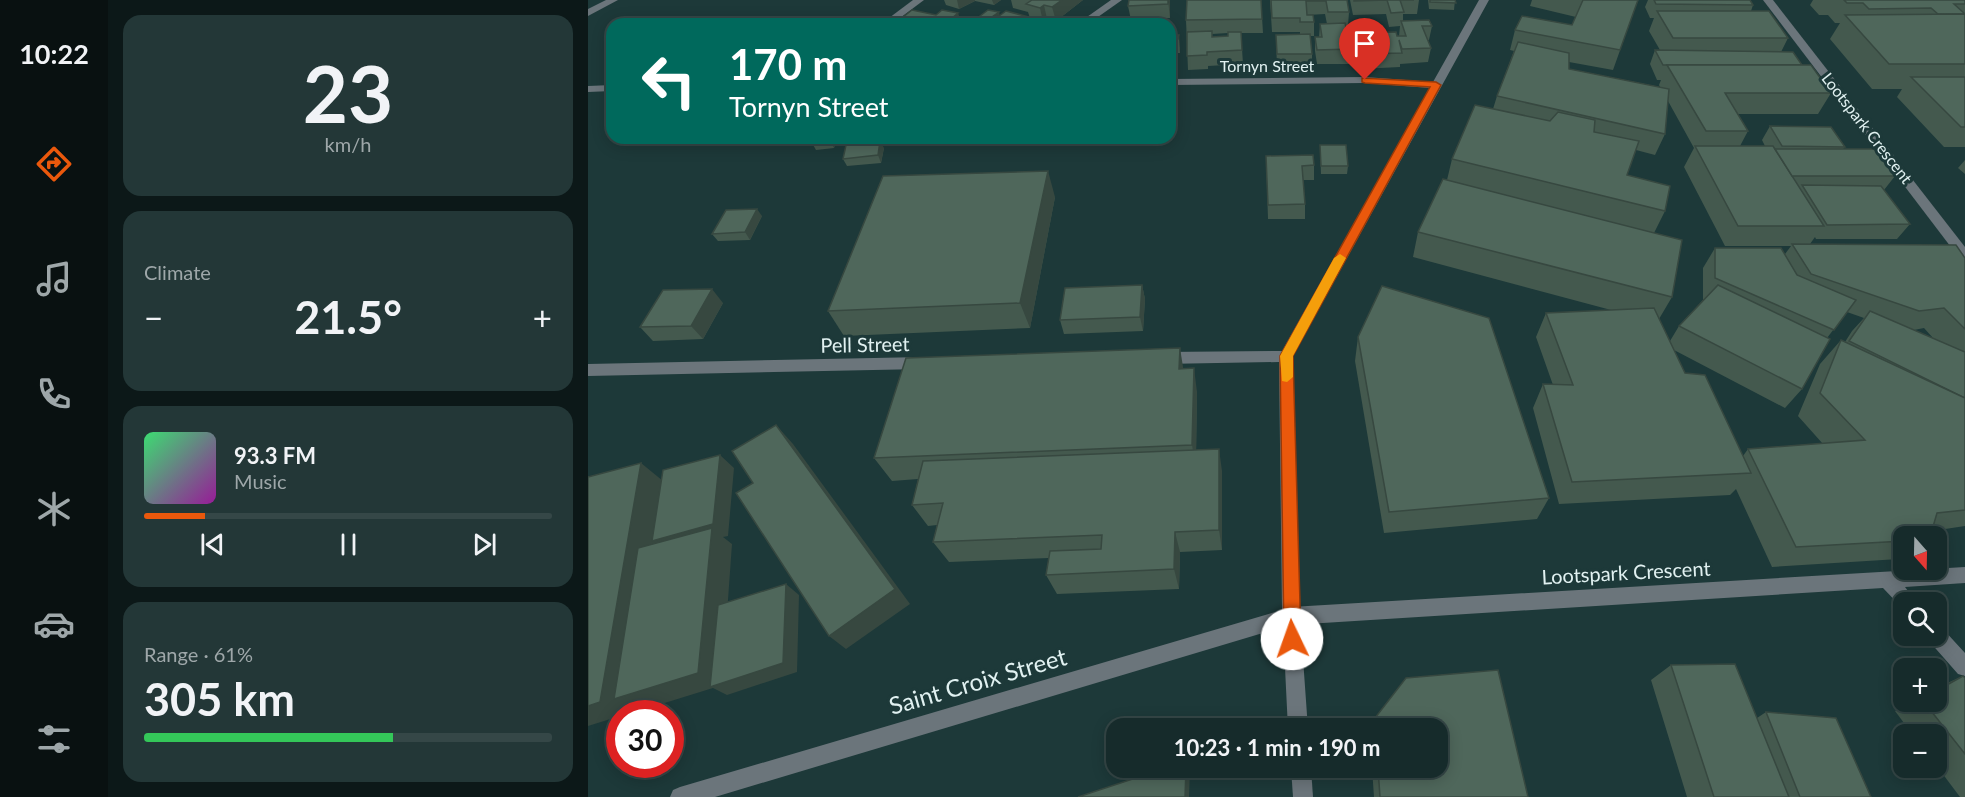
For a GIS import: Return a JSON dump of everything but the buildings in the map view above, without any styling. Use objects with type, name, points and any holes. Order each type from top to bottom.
[{"type":"street","points":[[588,13],[612,0]]},
{"type":"street","points":[[894,18],[919,0]]},
{"type":"street","points":[[1091,18],[1117,0]]},
{"type":"street","points":[[1297,718],[1291,616],[1286,356],[1484,0]]},
{"type":"street","name":"Lootspark Crescent","points":[[1768,0],[1965,256]]},
{"type":"street","name":"Tornyn Street","points":[[1176,82],[1365,80],[1436,85]]},
{"type":"street","points":[[588,89],[606,88]]},
{"type":"street","points":[[1144,359],[1286,356]]},
{"type":"street","name":"Pell Street","points":[[588,370],[943,363]]},
{"type":"street","name":"Lootspark Crescent","points":[[1291,616],[1965,575]]},
{"type":"street","points":[[1887,580],[1898,592]]},
{"type":"street","name":"Saint Croix Street","points":[[680,797],[1291,616]]},
{"type":"street","points":[[1946,646],[1965,667]]},
{"type":"street","points":[[1302,778],[1303,797]]},
{"type":"slow traffic","points":[[1287,377],[1286,356],[1340,258]]},
{"type":"route","points":[[1292,639],[1286,356],[1436,85],[1365,80]]}]
